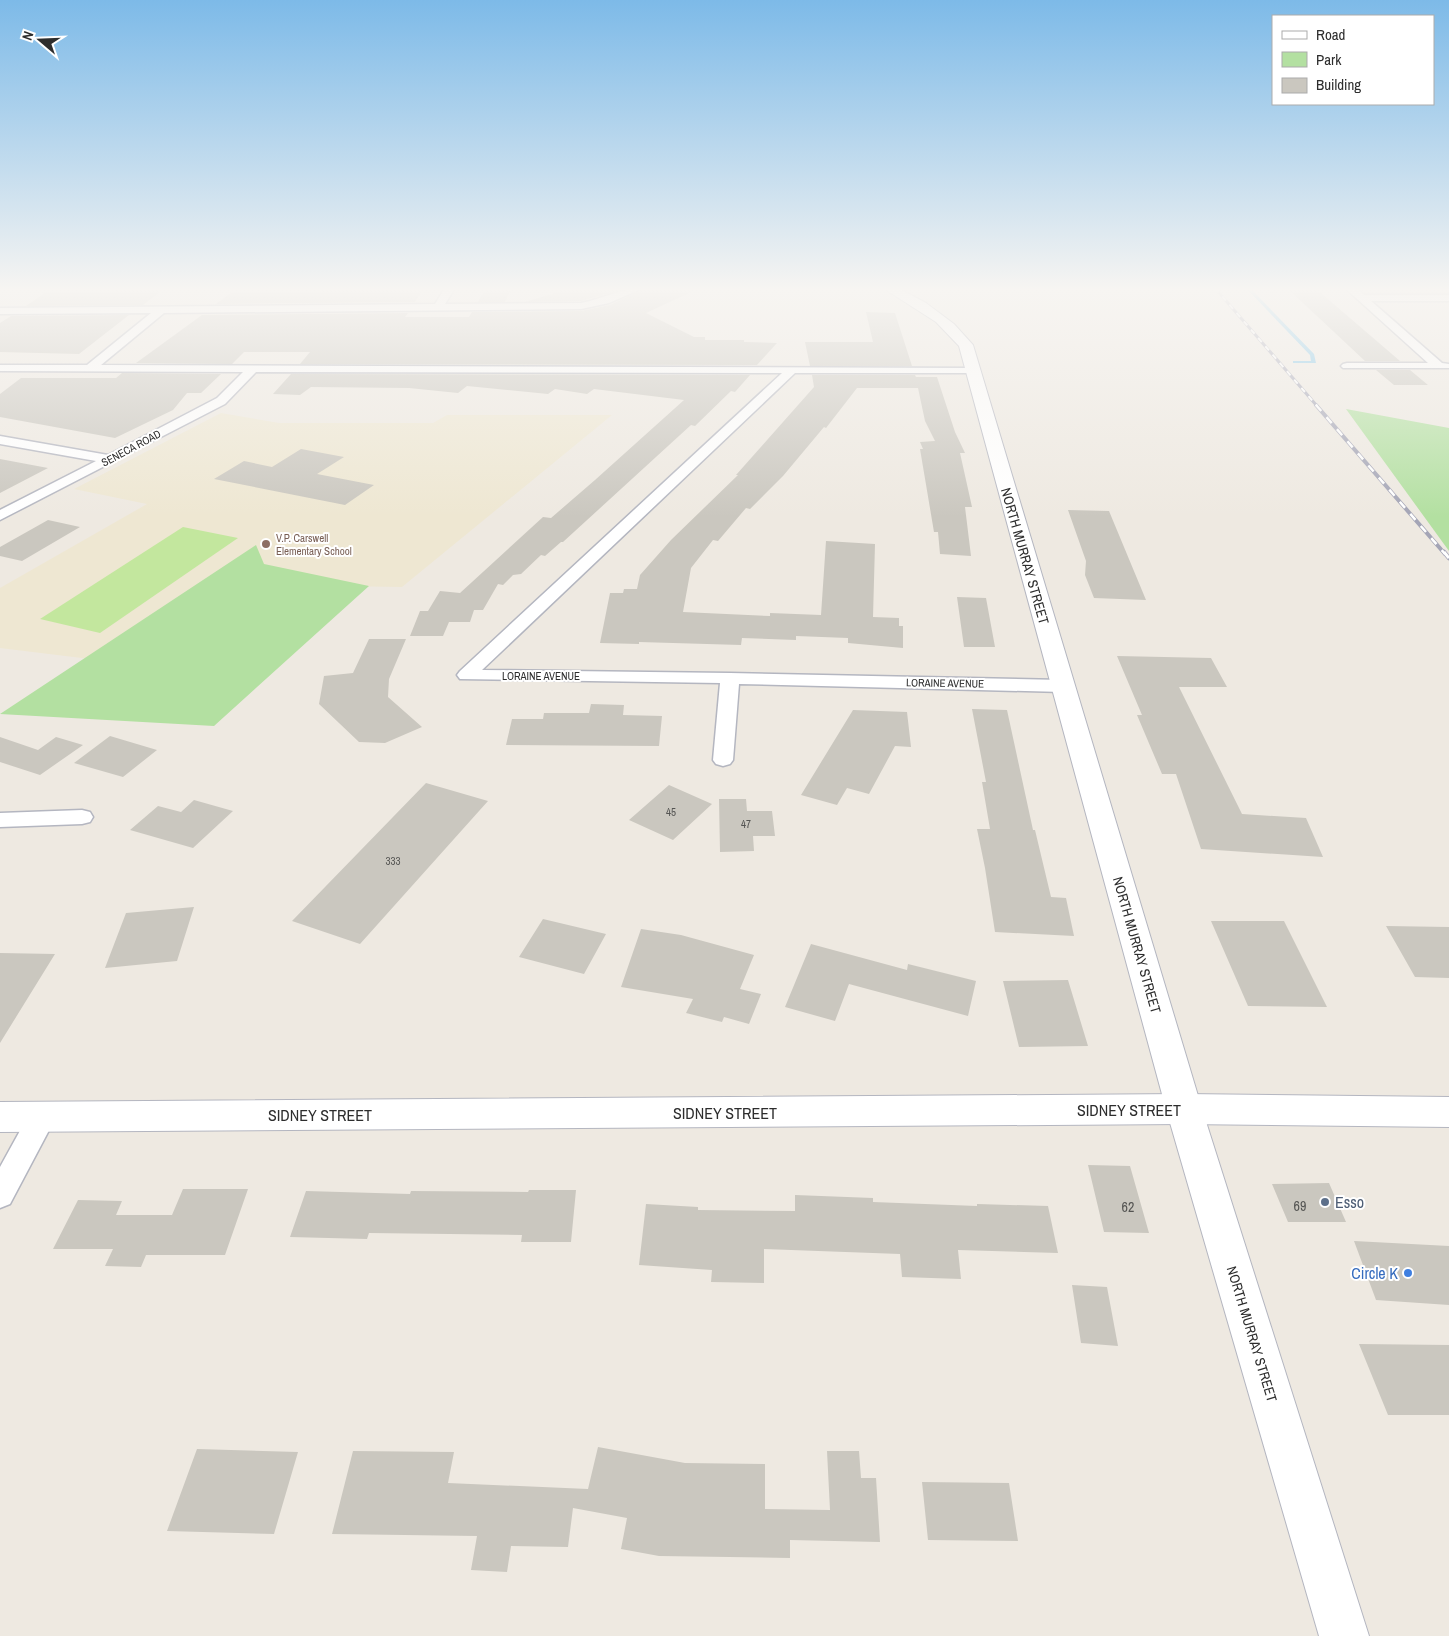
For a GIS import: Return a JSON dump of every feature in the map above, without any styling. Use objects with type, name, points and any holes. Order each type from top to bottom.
[{"type":"street","points":[[89,368],[93,364]]},
{"type":"street","name":"NORTH MURRAY STREET","points":[[971,364],[1184,1109],[1344,1636]]},
{"type":"street","points":[[1347,366],[1444,366]]},
{"type":"street","points":[[0,368],[972,370]]},
{"type":"street","name":"SENECA ROAD","points":[[0,516],[221,401],[253,368]]},
{"type":"street","name":"LORAINE AVENUE","points":[[793,369],[466,675],[730,678],[1063,686]]},
{"type":"street","points":[[0,440],[110,459]]},
{"type":"street","points":[[723,760],[730,678]]},
{"type":"street","points":[[0,820],[82,817]]},
{"type":"street","name":"SIDNEY STREET","points":[[0,1117],[1184,1109],[1449,1112]]},
{"type":"street","points":[[0,1195],[42,1117]]},
{"type":"shaded area","name":"V.P. Carswell Elementary School","points":[[221,413],[279,423],[433,423],[447,415],[612,415],[402,587],[199,584],[90,659],[0,648],[0,588],[147,504],[74,489]]},
{"type":"green space","points":[[1346,409],[1449,428],[1449,551]]},
{"type":"green space","points":[[183,527],[238,538],[100,633],[40,619]]},
{"type":"green space","points":[[256,545],[264,564],[369,586],[214,726],[0,714]]},
{"type":"building","points":[[458,364],[758,364],[757,365]]},
{"type":"building","points":[[810,364],[911,364],[912,366],[810,366]]},
{"type":"building","points":[[1376,370],[1410,370],[1428,385],[1394,385]]},
{"type":"building","points":[[122,373],[221,374],[201,393],[187,393],[173,410],[115,438],[0,417],[0,394],[21,378],[116,378]]},
{"type":"building","points":[[291,374],[750,375],[735,392],[731,391],[695,426],[691,425],[563,542],[545,556],[541,555],[521,574],[513,575],[503,585],[498,584],[483,610],[474,610],[470,622],[449,622],[443,636],[410,636],[420,611],[428,611],[440,591],[460,593],[543,517],[551,518],[684,400],[594,389],[587,394],[555,389],[548,394],[467,386],[458,393],[409,388],[311,387],[300,395],[273,394]]},
{"type":"building","points":[[812,375],[915,375],[916,377],[937,377],[955,432],[965,453],[960,453],[972,507],[965,507],[971,556],[940,554],[938,532],[934,532],[920,449],[923,449],[920,442],[935,441],[925,421],[918,388],[857,388],[826,428],[824,427],[783,476],[750,509],[746,508],[718,541],[713,540],[691,568],[683,612],[770,616],[770,613],[821,615],[826,541],[875,544],[873,617],[899,618],[899,626],[903,626],[903,648],[848,643],[848,638],[796,636],[796,640],[742,638],[741,645],[639,642],[639,644],[600,643],[610,593],[623,593],[624,589],[637,589],[640,575],[671,540],[738,475],[736,475],[814,387]]},
{"type":"building","name":"V.P. Carswell Elementary School","points":[[301,449],[344,457],[317,474],[374,485],[345,505],[214,479],[244,461],[272,467]]},
{"type":"building","points":[[0,459],[48,468],[0,493]]},
{"type":"building","points":[[1068,510],[1109,511],[1146,600],[1094,598],[1085,575],[1086,561]]},
{"type":"building","points":[[48,520],[80,527],[22,561],[0,556],[0,547]]},
{"type":"building","points":[[957,597],[986,598],[995,647],[964,647]]},
{"type":"building","points":[[369,639],[406,639],[389,679],[388,697],[422,727],[385,743],[359,742],[319,704],[324,676],[353,673]]},
{"type":"building","points":[[1117,656],[1211,658],[1227,687],[1179,687],[1242,814],[1306,818],[1323,857],[1201,849],[1176,774],[1162,774],[1137,715],[1142,715]]},
{"type":"building","points":[[591,704],[624,705],[623,715],[662,716],[659,746],[506,745],[512,719],[543,719],[544,713],[589,713]]},
{"type":"building","points":[[972,709],[1007,710],[1033,830],[1035,830],[1051,897],[1066,898],[1074,936],[995,932],[977,829],[990,829],[982,782],[986,782]]},
{"type":"building","points":[[853,710],[907,712],[911,747],[895,746],[869,794],[847,788],[837,805],[801,795]]},
{"type":"building","points":[[110,736],[157,750],[123,777],[74,763]]},
{"type":"building","points":[[0,737],[38,750],[56,737],[83,745],[40,775],[0,762]]},
{"type":"building","points":[[426,783],[488,801],[360,944],[292,921]]},
{"type":"building","points":[[669,785],[712,804],[673,840],[629,820]]},
{"type":"building","points":[[719,799],[746,799],[747,811],[772,811],[775,836],[753,836],[754,851],[720,852]]},
{"type":"building","points":[[194,800],[233,811],[193,848],[130,830],[158,806],[181,812]]},
{"type":"building","points":[[194,907],[177,961],[105,968],[126,913]]},
{"type":"building","points":[[543,919],[606,934],[584,974],[519,957]]},
{"type":"building","points":[[1211,921],[1284,921],[1327,1007],[1248,1006]]},
{"type":"building","points":[[1386,926],[1449,927],[1449,978],[1415,977]]},
{"type":"building","points":[[641,929],[681,935],[754,955],[740,989],[761,994],[749,1024],[724,1017],[722,1022],[686,1013],[693,999],[621,987]]},
{"type":"building","points":[[811,944],[907,970],[908,964],[976,981],[968,1016],[849,984],[835,1021],[785,1007]]},
{"type":"building","points":[[0,953],[55,954],[0,1043]]},
{"type":"building","points":[[1068,980],[1088,1046],[1019,1047],[1003,981]]},
{"type":"building","points":[[1088,1165],[1130,1166],[1149,1233],[1104,1232]]},
{"type":"building","points":[[1329,1183],[1346,1222],[1288,1222],[1272,1184]]},
{"type":"building","points":[[183,1189],[248,1189],[225,1255],[146,1255],[141,1267],[105,1266],[113,1249],[53,1249],[78,1200],[122,1201],[116,1215],[172,1215]]},
{"type":"building","points":[[529,1190],[576,1190],[571,1242],[521,1242],[522,1235],[369,1233],[367,1239],[290,1237],[306,1191],[410,1194],[411,1191],[528,1192]]},
{"type":"building","points":[[795,1195],[873,1198],[873,1202],[977,1206],[977,1204],[1048,1206],[1058,1253],[958,1250],[961,1279],[902,1277],[900,1254],[764,1249],[764,1283],[711,1282],[712,1270],[639,1265],[646,1204],[698,1207],[698,1210],[795,1211]]},
{"type":"building","name":"Circle K","points":[[1354,1241],[1449,1246],[1449,1305],[1376,1300]]},
{"type":"building","points":[[1072,1285],[1107,1287],[1118,1346],[1081,1343]]},
{"type":"building","points":[[1359,1344],[1449,1345],[1449,1415],[1388,1415]]},
{"type":"building","points":[[598,1447],[685,1463],[765,1464],[765,1509],[830,1510],[827,1451],[859,1451],[861,1478],[876,1478],[880,1542],[790,1540],[790,1558],[659,1556],[621,1549],[627,1518],[573,1508],[568,1547],[511,1546],[507,1572],[471,1570],[477,1536],[332,1534],[353,1451],[454,1452],[448,1483],[588,1489]]},
{"type":"building","points":[[197,1449],[298,1452],[274,1534],[167,1531]]},
{"type":"building","points":[[922,1482],[1009,1483],[1018,1541],[928,1540]]},
{"type":"railway","points":[[1281,364],[1317,406]]},
{"type":"railway","points":[[1316,405],[1445,554]]},
{"type":"railway","points":[[1444,552],[1449,558]]},
{"type":"place","name":"V.P. Carswell Elementary School","points":[[266,544]]},
{"type":"place","name":"Esso","points":[[1325,1202]]},
{"type":"place","name":"Circle K","points":[[1408,1273]]}]
